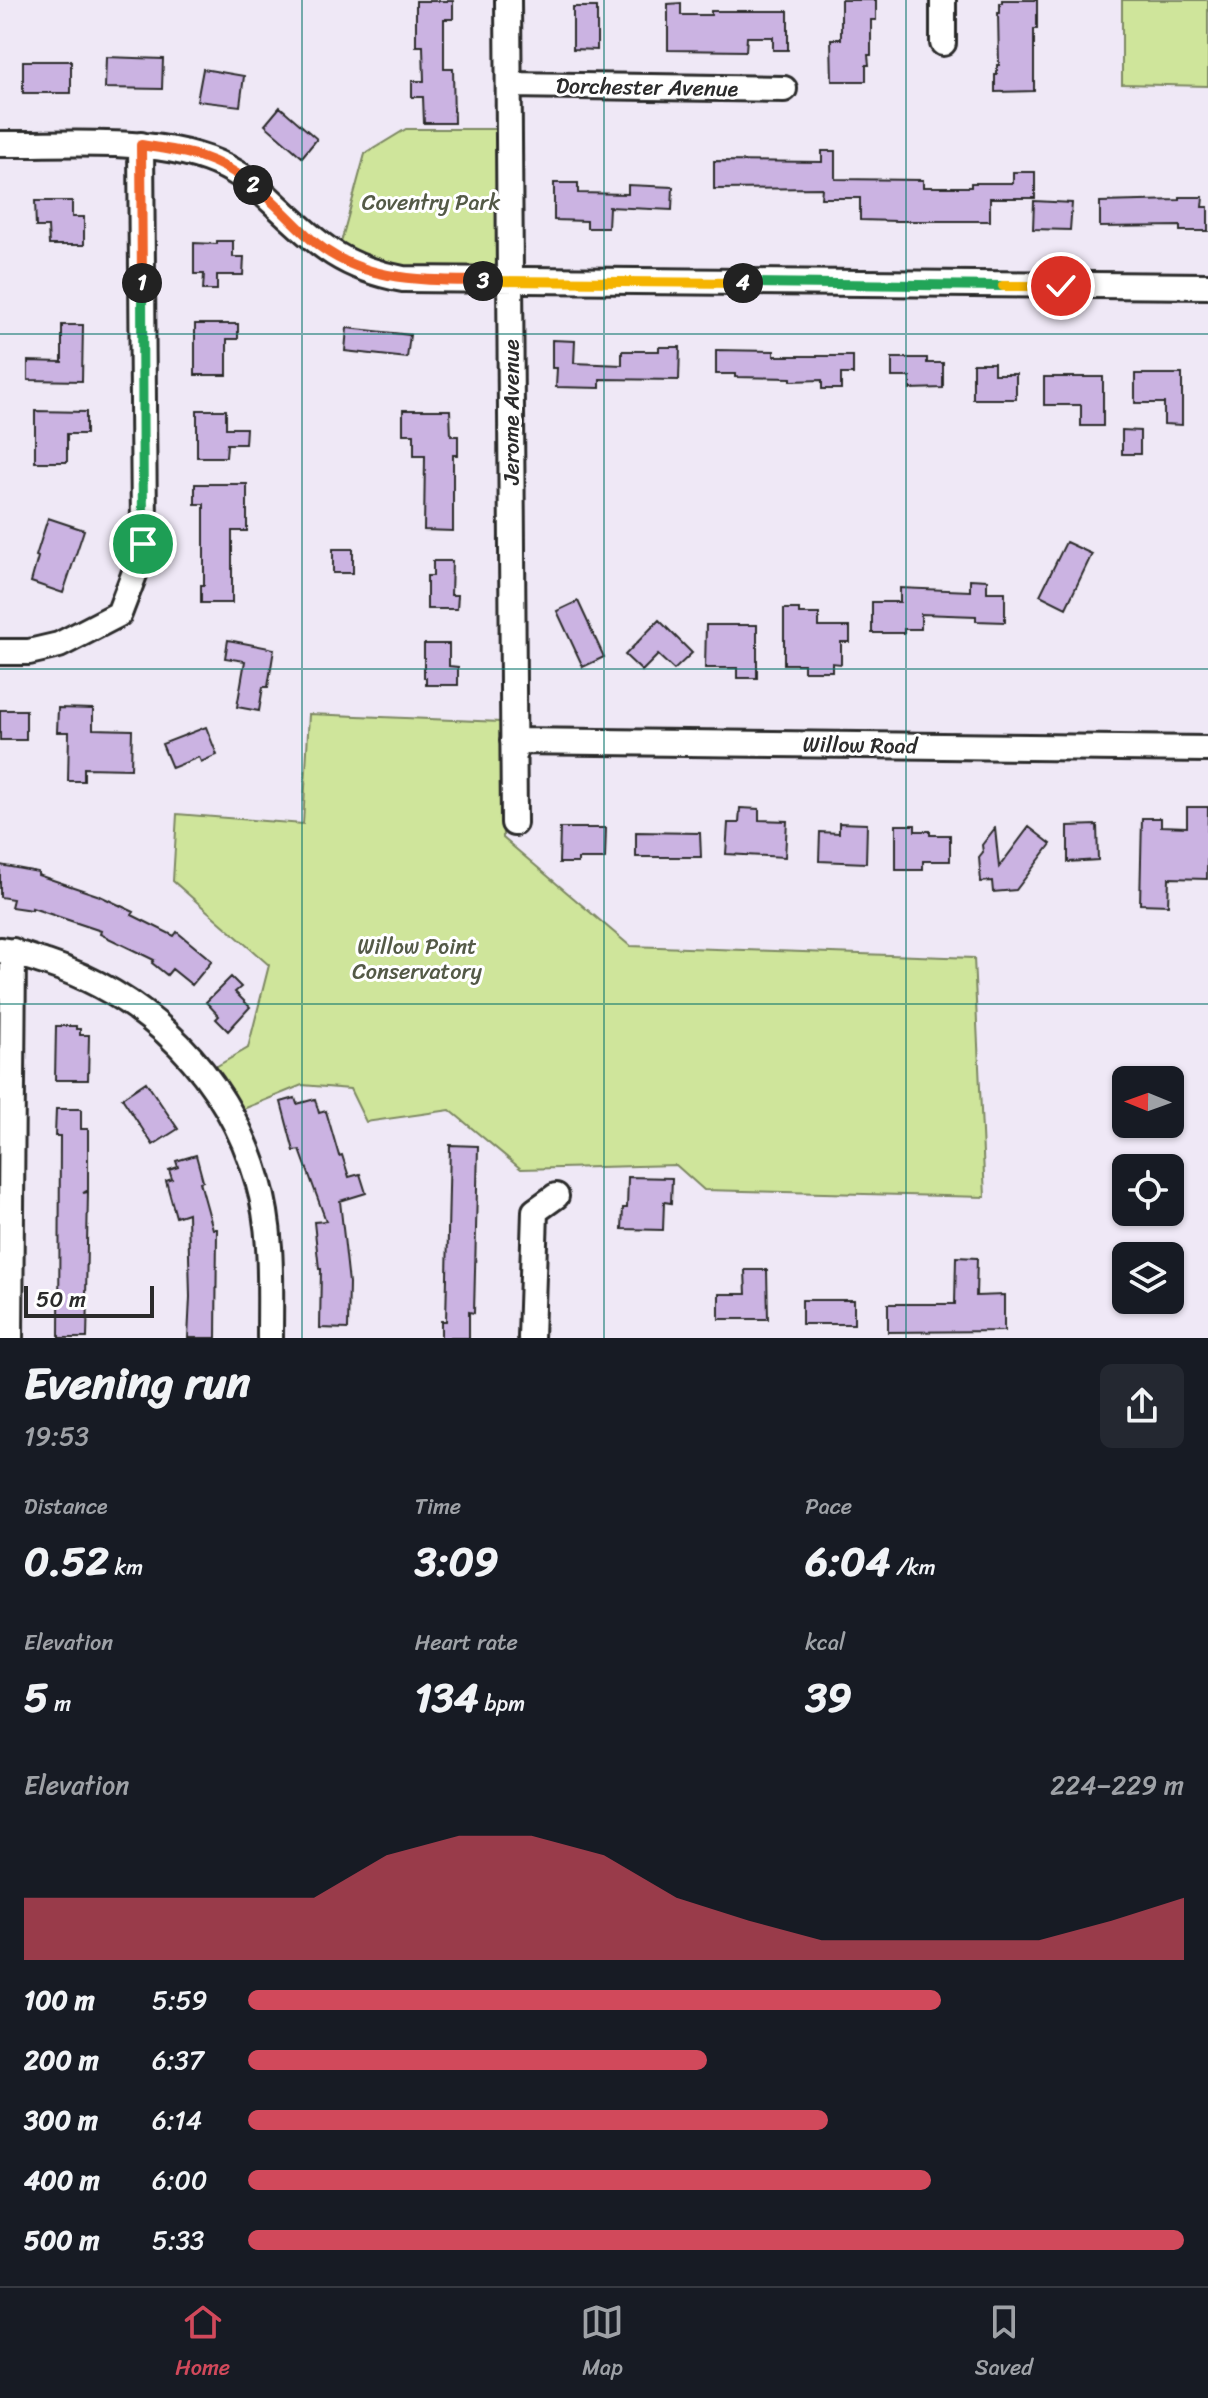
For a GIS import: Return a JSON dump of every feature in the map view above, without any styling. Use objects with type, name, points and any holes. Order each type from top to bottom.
[{"type":"street","name":"Jerome Avenue","points":[[508,0],[514,823]]},
{"type":"street","points":[[943,0],[943,43]]},
{"type":"street","name":"Dorchester Avenue","points":[[509,85],[784,89]]},
{"type":"street","points":[[0,144],[141,145],[192,152],[237,173],[314,241],[345,261],[384,276],[416,280],[1208,286]]},
{"type":"street","points":[[0,652],[29,652],[59,645],[119,614],[140,559],[144,530],[141,145]]},
{"type":"street","name":"Willow Road","points":[[513,741],[1208,749]]},
{"type":"street","points":[[10,1338],[6,951],[68,970],[130,1003],[181,1045],[221,1098],[244,1141],[264,1205],[270,1266],[270,1338]]},
{"type":"street","points":[[531,1338],[535,1211],[556,1196]]},
{"type":"green space","points":[[1122,0],[1208,0],[1208,86],[1122,84]]},
{"type":"green space","name":"Coventry Park","points":[[406,129],[507,129],[506,278],[416,277],[337,257],[365,154]]},
{"type":"green space","name":"Willow Point Conservatory","points":[[309,714],[501,722],[503,838],[630,946],[974,958],[985,1197],[704,1190],[676,1165],[521,1169],[450,1110],[366,1122],[350,1089],[302,1085],[236,1112],[212,1069],[248,1048],[269,965],[173,881],[177,814],[303,824]]},
{"type":"building","points":[[841,0],[876,0],[876,20],[871,20],[871,55],[868,55],[869,65],[866,65],[866,81],[832,81],[831,39],[841,39]]},
{"type":"building","points":[[1002,0],[1037,0],[1034,91],[995,92],[995,75],[999,65],[998,13]]},
{"type":"building","points":[[416,1],[453,1],[453,19],[444,19],[444,69],[453,69],[454,123],[424,123],[423,97],[412,97],[412,81],[424,81],[423,46],[416,46]]},
{"type":"building","points":[[681,3],[681,15],[711,15],[711,11],[788,11],[788,50],[773,50],[773,37],[747,37],[746,51],[668,50],[668,4]]},
{"type":"building","points":[[573,7],[597,7],[597,50],[573,49]]},
{"type":"building","points":[[106,57],[163,59],[162,89],[105,88]]},
{"type":"building","points":[[23,61],[71,61],[71,93],[23,93]]},
{"type":"building","points":[[203,69],[244,76],[240,106],[197,101]]},
{"type":"building","points":[[280,107],[317,139],[302,157],[265,125]]},
{"type":"building","points":[[822,151],[835,151],[835,179],[923,180],[923,187],[971,187],[971,183],[1013,183],[1013,172],[1035,172],[1035,198],[990,198],[990,221],[860,220],[860,198],[821,198],[822,188],[714,189],[714,161],[822,162]]},
{"type":"building","points":[[554,183],[578,183],[578,193],[628,194],[628,185],[673,187],[672,210],[609,207],[608,228],[587,228],[587,221],[554,220]]},
{"type":"building","points":[[1180,197],[1203,197],[1202,207],[1208,207],[1208,231],[1180,231],[1180,226],[1100,227],[1100,202],[1180,200]]},
{"type":"building","points":[[35,201],[72,201],[72,217],[84,217],[84,245],[49,245],[48,227],[36,227]]},
{"type":"building","points":[[1034,201],[1072,203],[1070,230],[1033,229]]},
{"type":"building","points":[[217,241],[233,241],[233,257],[244,257],[243,275],[217,275],[217,290],[203,290],[204,274],[194,274],[194,243],[217,244]]},
{"type":"building","points":[[195,324],[238,324],[238,339],[227,339],[227,375],[195,375]]},
{"type":"building","points":[[62,325],[83,325],[82,381],[28,380],[28,361],[62,362]]},
{"type":"building","points":[[347,328],[410,335],[407,358],[345,351]]},
{"type":"building","points":[[552,340],[575,341],[574,363],[622,365],[622,351],[659,351],[659,347],[680,347],[679,380],[600,379],[600,388],[556,387],[557,368],[552,368]]},
{"type":"building","points":[[716,350],[774,351],[774,356],[853,356],[853,374],[841,374],[841,389],[822,389],[822,380],[791,381],[791,378],[716,374]]},
{"type":"building","points":[[892,358],[927,358],[927,363],[943,363],[943,388],[910,389],[910,377],[892,377]]},
{"type":"building","points":[[973,363],[994,363],[994,374],[1016,374],[1016,399],[973,399]]},
{"type":"building","points":[[1135,374],[1182,374],[1182,425],[1164,424],[1164,403],[1135,403]]},
{"type":"building","points":[[1044,377],[1103,377],[1103,426],[1081,426],[1081,405],[1044,405]]},
{"type":"building","points":[[197,410],[226,410],[226,428],[246,428],[245,444],[227,444],[226,457],[197,457]]},
{"type":"building","points":[[403,410],[450,410],[451,436],[458,436],[458,455],[453,455],[453,531],[424,530],[425,456],[414,456],[414,434],[403,434]]},
{"type":"building","points":[[35,411],[86,412],[86,434],[67,434],[67,462],[35,462]]},
{"type":"building","points":[[1122,430],[1140,431],[1140,454],[1122,454]]},
{"type":"building","points":[[195,484],[247,484],[247,531],[232,531],[232,603],[201,603],[201,585],[204,585],[204,504],[195,504]]},
{"type":"building","points":[[48,518],[84,530],[63,593],[31,582]]},
{"type":"building","points":[[1066,542],[1092,554],[1066,608],[1040,595]]},
{"type":"building","points":[[333,549],[353,549],[353,573],[333,573]]},
{"type":"building","points":[[433,561],[452,561],[451,595],[458,595],[457,609],[427,609],[427,576],[433,576]]},
{"type":"building","points":[[970,579],[987,580],[987,592],[1005,592],[1005,622],[976,621],[976,616],[921,614],[921,629],[904,629],[904,633],[872,633],[872,602],[900,602],[900,588],[970,591]]},
{"type":"building","points":[[578,601],[604,657],[583,667],[557,611]]},
{"type":"building","points":[[784,609],[799,609],[799,614],[819,614],[819,627],[850,627],[850,642],[841,642],[841,664],[832,663],[832,671],[804,671],[804,664],[784,664]]},
{"type":"building","points":[[659,620],[692,653],[674,670],[658,655],[642,671],[625,655]]},
{"type":"building","points":[[706,625],[757,625],[757,678],[737,678],[737,668],[705,668]]},
{"type":"building","points":[[228,640],[274,649],[268,687],[263,687],[259,711],[237,707],[245,661],[225,658]]},
{"type":"building","points":[[424,644],[449,644],[449,666],[458,667],[458,685],[426,685]]},
{"type":"building","points":[[58,708],[93,709],[93,729],[132,730],[131,769],[84,768],[84,781],[68,781],[69,732],[57,732]]},
{"type":"building","points":[[0,710],[26,710],[26,740],[0,740]]},
{"type":"building","points":[[206,727],[217,755],[201,762],[199,757],[172,768],[162,744]]},
{"type":"building","points":[[1187,807],[1208,807],[1207,879],[1169,878],[1168,905],[1140,904],[1142,818],[1161,818],[1161,826],[1187,827]]},
{"type":"building","points":[[740,808],[759,809],[759,820],[787,821],[785,857],[726,854],[728,823],[739,823]]},
{"type":"building","points":[[839,823],[867,824],[866,863],[819,861],[820,832],[839,833]]},
{"type":"building","points":[[896,825],[915,825],[915,831],[930,831],[930,835],[950,835],[950,861],[923,861],[923,870],[896,870]]},
{"type":"building","points":[[1097,825],[1098,860],[1068,862],[1068,826]]},
{"type":"building","points":[[1029,827],[1051,844],[1016,890],[993,892],[992,881],[981,882],[979,857],[983,852],[982,845],[995,828],[999,867]]},
{"type":"building","points":[[560,828],[606,828],[605,859],[559,863]]},
{"type":"building","points":[[636,832],[700,833],[701,857],[636,857]]},
{"type":"building","points":[[0,865],[38,872],[38,875],[100,896],[174,936],[177,932],[212,961],[192,985],[172,969],[167,975],[152,963],[154,960],[100,934],[101,931],[32,908],[11,907],[13,899],[0,897]]},
{"type":"building","points":[[231,977],[241,987],[235,992],[250,1007],[228,1031],[206,1002]]},
{"type":"building","points":[[56,1026],[76,1026],[80,1029],[80,1035],[89,1035],[88,1080],[55,1080]]},
{"type":"building","points":[[146,1082],[178,1129],[153,1145],[122,1098]]},
{"type":"building","points":[[295,1098],[297,1104],[315,1099],[319,1113],[326,1111],[339,1156],[342,1155],[349,1177],[360,1174],[366,1193],[340,1201],[349,1283],[348,1329],[320,1328],[321,1269],[314,1222],[326,1221],[300,1150],[294,1151],[281,1102]]},
{"type":"building","points":[[56,1109],[81,1109],[81,1129],[88,1129],[88,1190],[83,1193],[88,1192],[87,1338],[59,1338],[60,1136],[55,1136]]},
{"type":"building","points":[[450,1145],[478,1146],[474,1313],[469,1312],[469,1338],[441,1338],[441,1321],[446,1321]]},
{"type":"building","points":[[196,1155],[213,1229],[217,1229],[216,1338],[188,1338],[188,1213],[176,1217],[166,1181],[172,1179],[169,1170],[178,1167],[176,1161]]},
{"type":"building","points":[[628,1177],[672,1178],[671,1203],[664,1202],[663,1230],[622,1229],[623,1208],[627,1208]]},
{"type":"building","points":[[956,1257],[977,1258],[976,1296],[1004,1295],[1004,1331],[888,1332],[888,1304],[955,1304]]},
{"type":"building","points":[[745,1270],[767,1270],[768,1319],[719,1319],[719,1294],[746,1294]]},
{"type":"building","points":[[802,1300],[854,1300],[854,1324],[802,1324]]},
{"type":"route","points":[[143,544],[141,145],[192,152],[211,159],[258,189],[330,253],[364,270],[403,279],[1061,286]]}]
